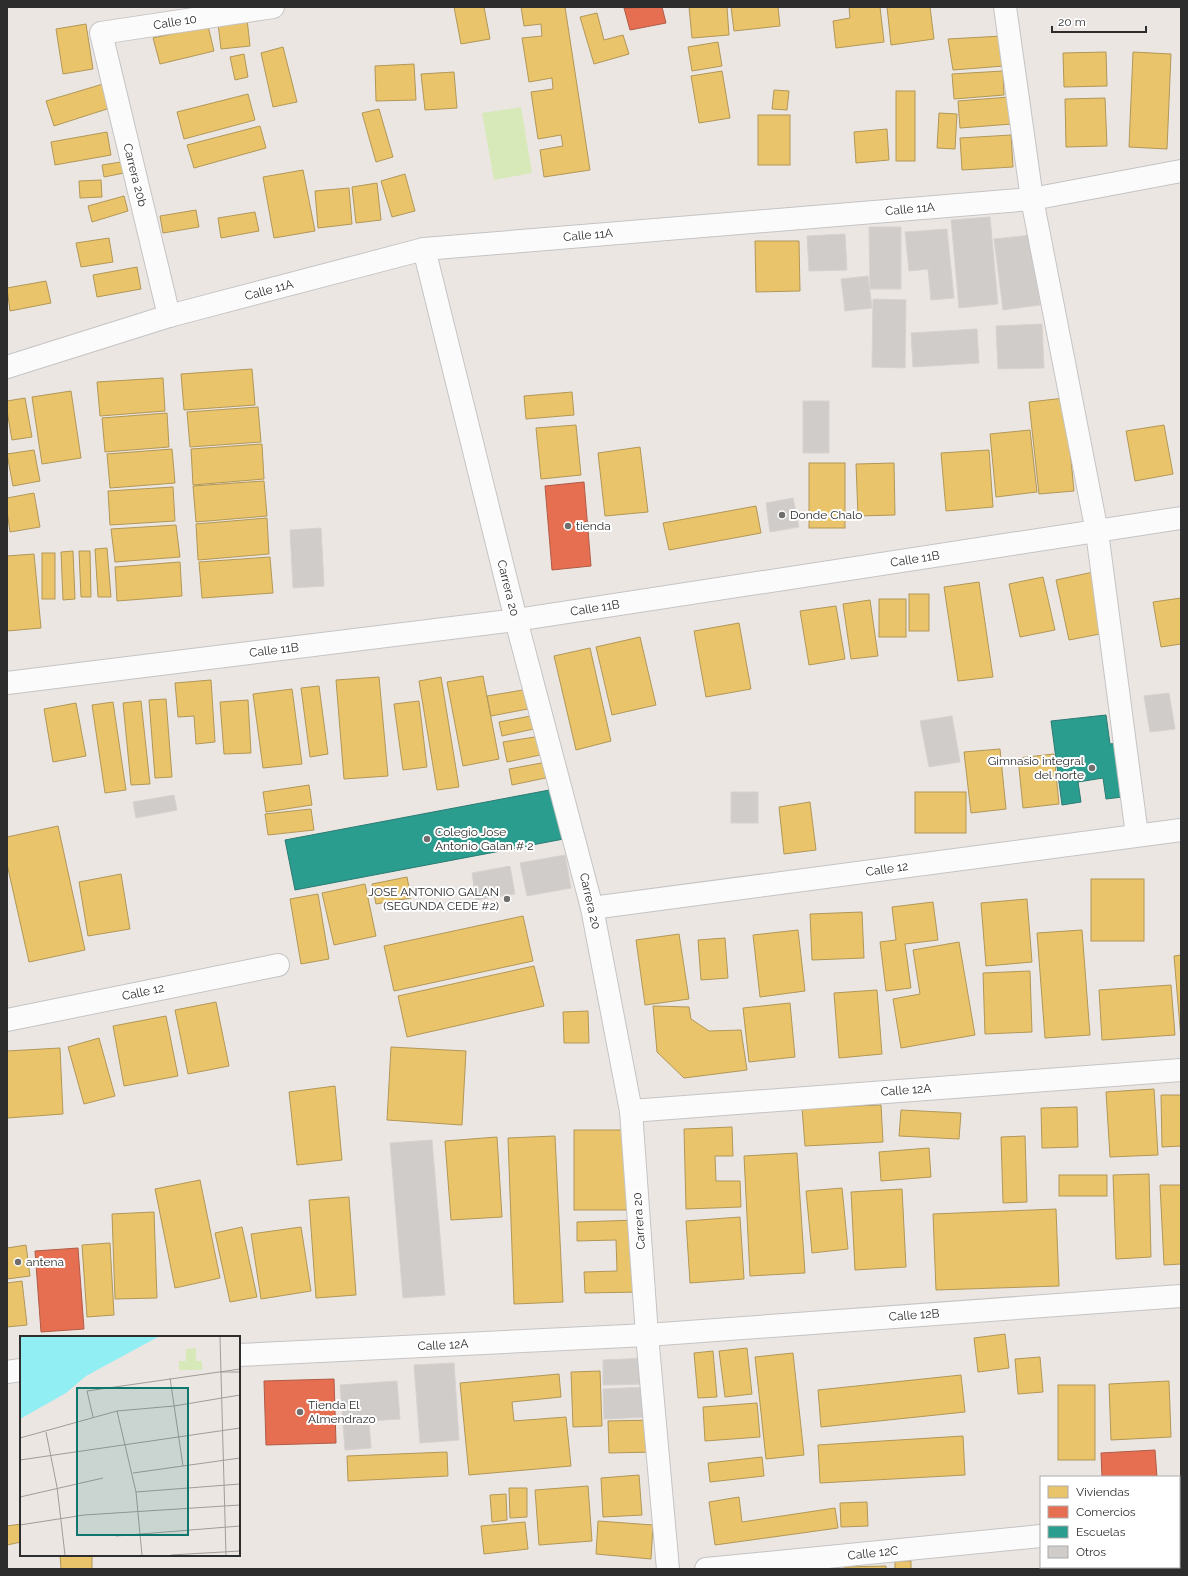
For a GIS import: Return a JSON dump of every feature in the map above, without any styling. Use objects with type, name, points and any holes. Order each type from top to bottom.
[{"type":"street","name":"Calle 10","points":[[101,33],[273,7]]},
{"type":"street","points":[[1005,7],[1032,199],[1097,532],[1138,835]]},
{"type":"street","name":"Carrera 20b","points":[[101,33],[169,316]]},
{"type":"street","name":"Calle 11A","points":[[7,367],[169,316],[424,249],[1032,199],[1181,171]]},
{"type":"street","name":"Carrera 20","points":[[424,249],[516,620],[592,908],[631,1111],[647,1335],[668,1569]]},
{"type":"street","name":"Calle 11B","points":[[7,683],[516,620],[1181,518]]},
{"type":"street","name":"Calle 12","points":[[592,908],[1181,830]]},
{"type":"street","name":"Calle 12","points":[[7,1020],[278,965]]},
{"type":"street","name":"Calle 12A","points":[[631,1111],[1181,1070]]},
{"type":"street","name":"Calle 12B","points":[[647,1335],[1181,1296]]},
{"type":"street","name":"Calle 12A","points":[[240,1355],[647,1335]]},
{"type":"street","points":[[7,1372],[20,1370]]},
{"type":"street","name":"Calle 12C","points":[[706,1569],[1040,1536]]},
{"type":"green space","points":[[521,107],[532,173],[494,180],[482,113]]},
{"type":"building: Viviendas","points":[[454,7],[484,7],[490,39],[461,44]]},
{"type":"building: Viviendas","points":[[521,7],[565,7],[590,170],[544,177],[540,150],[563,146],[561,135],[538,139],[531,92],[553,89],[552,78],[529,82],[522,38],[542,36],[541,24],[524,26]]},
{"type":"building: Viviendas","points":[[689,7],[727,7],[729,35],[692,38]]},
{"type":"building: Viviendas","points":[[731,7],[778,7],[780,26],[734,31]]},
{"type":"building: Viviendas","points":[[849,7],[880,7],[884,42],[836,48],[833,21],[850,18]]},
{"type":"building: Viviendas","points":[[887,7],[930,7],[934,39],[891,45]]},
{"type":"building: Viviendas","points":[[597,13],[604,40],[623,35],[629,54],[594,64],[580,17]]},
{"type":"building: Viviendas","points":[[247,19],[250,46],[221,49],[218,23]]},
{"type":"building: Viviendas","points":[[86,24],[93,69],[63,74],[56,29]]},
{"type":"building: Viviendas","points":[[208,26],[214,51],[160,64],[153,38]]},
{"type":"building: Viviendas","points":[[1002,36],[1004,66],[953,70],[948,39]]},
{"type":"building: Viviendas","points":[[718,42],[722,66],[692,71],[688,47]]},
{"type":"building: Viviendas","points":[[283,47],[297,102],[273,107],[261,53]]},
{"type":"building: Viviendas","points":[[1106,52],[1107,86],[1064,87],[1063,53]]},
{"type":"building: Viviendas","points":[[1133,52],[1171,54],[1167,149],[1129,147]]},
{"type":"building: Viviendas","points":[[244,54],[248,77],[235,80],[230,57]]},
{"type":"building: Viviendas","points":[[414,64],[416,100],[376,101],[375,66]]},
{"type":"building: Viviendas","points":[[722,71],[730,118],[699,123],[691,76]]},
{"type":"building: Viviendas","points":[[1003,71],[1004,95],[954,99],[952,74]]},
{"type":"building: Viviendas","points":[[454,72],[457,108],[425,110],[421,74]]},
{"type":"building: Viviendas","points":[[103,84],[110,108],[54,126],[46,101]]},
{"type":"building: Viviendas","points":[[774,90],[789,91],[787,110],[772,109]]},
{"type":"building: Viviendas","points":[[896,91],[915,91],[915,161],[896,161]]},
{"type":"building: Viviendas","points":[[248,94],[255,120],[184,139],[177,112]]},
{"type":"building: Viviendas","points":[[1009,97],[1012,124],[960,128],[958,101]]},
{"type":"building: Viviendas","points":[[1105,98],[1107,146],[1066,147],[1065,99]]},
{"type":"building: Viviendas","points":[[379,109],[393,157],[376,162],[362,113]]},
{"type":"building: Viviendas","points":[[939,113],[957,114],[955,149],[937,148]]},
{"type":"building: Viviendas","points":[[758,115],[790,115],[790,165],[758,165]]},
{"type":"building: Viviendas","points":[[260,126],[266,148],[194,168],[187,145]]},
{"type":"building: Viviendas","points":[[887,129],[889,160],[856,163],[854,132]]},
{"type":"building: Viviendas","points":[[107,132],[111,155],[55,165],[51,142]]},
{"type":"building: Viviendas","points":[[1011,135],[1013,167],[962,170],[960,138]]},
{"type":"building: Viviendas","points":[[127,161],[129,172],[104,177],[102,165]]},
{"type":"building: Viviendas","points":[[303,170],[315,231],[274,238],[263,177]]},
{"type":"building: Viviendas","points":[[405,174],[415,211],[392,217],[381,181]]},
{"type":"building: Viviendas","points":[[101,180],[102,197],[80,198],[79,181]]},
{"type":"building: Viviendas","points":[[377,183],[381,220],[356,223],[352,187]]},
{"type":"building: Viviendas","points":[[349,188],[352,224],[318,228],[315,191]]},
{"type":"building: Viviendas","points":[[124,196],[128,211],[92,222],[88,206]]},
{"type":"building: Viviendas","points":[[196,210],[199,227],[163,233],[160,216]]},
{"type":"building: Viviendas","points":[[255,212],[259,231],[221,238],[218,218]]},
{"type":"building: Viviendas","points":[[109,238],[113,262],[81,267],[76,243]]},
{"type":"building: Viviendas","points":[[755,241],[799,241],[800,291],[756,292]]},
{"type":"building: Viviendas","points":[[137,267],[141,289],[97,297],[93,275]]},
{"type":"building: Viviendas","points":[[46,281],[51,303],[10,311],[7,288]]},
{"type":"building: Viviendas","points":[[252,369],[255,405],[184,410],[181,374]]},
{"type":"building: Viviendas","points":[[163,378],[165,411],[100,416],[97,382]]},
{"type":"building: Viviendas","points":[[71,391],[81,458],[42,464],[32,397]]},
{"type":"building: Viviendas","points":[[572,392],[574,415],[526,419],[524,396]]},
{"type":"building: Viviendas","points":[[25,398],[32,437],[12,440],[7,411],[7,401]]},
{"type":"building: Viviendas","points":[[1065,398],[1074,491],[1039,494],[1029,402]]},
{"type":"building: Viviendas","points":[[258,407],[261,442],[190,447],[187,412]]},
{"type":"building: Viviendas","points":[[167,413],[169,447],[105,452],[102,418]]},
{"type":"building: Viviendas","points":[[576,425],[581,475],[541,479],[536,428]]},
{"type":"building: Viviendas","points":[[1164,425],[1173,474],[1135,481],[1126,431]]},
{"type":"building: Viviendas","points":[[1030,430],[1037,492],[996,497],[990,434]]},
{"type":"building: Viviendas","points":[[262,444],[264,479],[193,485],[191,449]]},
{"type":"building: Viviendas","points":[[640,447],[648,512],[605,516],[598,453]]},
{"type":"building: Viviendas","points":[[172,449],[175,483],[110,488],[107,454]]},
{"type":"building: Viviendas","points":[[34,450],[40,481],[13,486],[7,454]]},
{"type":"building: Viviendas","points":[[989,450],[993,507],[946,511],[941,453]]},
{"type":"building: Viviendas","points":[[809,463],[845,463],[845,528],[809,528]]},
{"type":"building: Viviendas","points":[[894,463],[895,515],[858,516],[856,464]]},
{"type":"building: Viviendas","points":[[264,481],[267,516],[196,522],[193,486]]},
{"type":"building: Viviendas","points":[[173,487],[175,521],[110,525],[108,491]]},
{"type":"building: Viviendas","points":[[34,493],[40,527],[10,532],[7,498]]},
{"type":"building: Viviendas","points":[[756,506],[761,533],[669,550],[663,523]]},
{"type":"building: Viviendas","points":[[267,518],[269,554],[198,560],[196,524]]},
{"type":"building: Viviendas","points":[[176,525],[180,557],[115,562],[111,529]]},
{"type":"building: Viviendas","points":[[107,548],[111,597],[98,597],[95,549]]},
{"type":"building: Viviendas","points":[[73,551],[75,599],[63,600],[61,552]]},
{"type":"building: Viviendas","points":[[79,551],[90,551],[91,597],[81,597]]},
{"type":"building: Viviendas","points":[[42,553],[55,553],[55,599],[42,599]]},
{"type":"building: Viviendas","points":[[34,554],[41,628],[7,631],[7,556]]},
{"type":"building: Viviendas","points":[[270,557],[273,593],[202,598],[199,562]]},
{"type":"building: Viviendas","points":[[180,562],[182,596],[117,601],[115,567]]},
{"type":"building: Viviendas","points":[[1098,571],[1110,632],[1069,640],[1056,580]]},
{"type":"building: Viviendas","points":[[1043,577],[1055,630],[1020,637],[1009,584]]},
{"type":"building: Viviendas","points":[[979,582],[993,677],[958,681],[944,587]]},
{"type":"building: Viviendas","points":[[909,594],[929,594],[929,631],[909,631]]},
{"type":"building: Viviendas","points":[[1181,598],[1181,644],[1161,647],[1153,602]]},
{"type":"building: Viviendas","points":[[879,599],[906,599],[906,637],[879,637]]},
{"type":"building: Viviendas","points":[[870,600],[878,656],[851,659],[843,604]]},
{"type":"building: Viviendas","points":[[836,606],[845,659],[809,665],[800,611]]},
{"type":"building: Viviendas","points":[[739,623],[751,689],[706,697],[694,631]]},
{"type":"building: Viviendas","points":[[640,637],[656,705],[612,715],[596,647]]},
{"type":"building: Viviendas","points":[[590,648],[611,741],[576,750],[554,656]]},
{"type":"building: Viviendas","points":[[483,676],[499,759],[463,766],[447,682]]},
{"type":"building: Viviendas","points":[[379,677],[388,776],[344,779],[336,680]]},
{"type":"building: Viviendas","points":[[441,677],[459,787],[437,790],[419,681]]},
{"type":"building: Viviendas","points":[[211,680],[215,742],[196,744],[194,716],[178,717],[175,683]]},
{"type":"building: Viviendas","points":[[319,686],[328,754],[310,757],[301,688]]},
{"type":"building: Viviendas","points":[[292,689],[302,764],[263,768],[253,694]]},
{"type":"building: Viviendas","points":[[529,689],[533,708],[491,716],[487,696]]},
{"type":"building: Viviendas","points":[[166,699],[172,777],[155,778],[149,700]]},
{"type":"building: Viviendas","points":[[248,700],[251,753],[224,754],[220,702]]},
{"type":"building: Viviendas","points":[[141,701],[150,784],[131,785],[123,703]]},
{"type":"building: Viviendas","points":[[419,701],[427,767],[403,770],[394,704]]},
{"type":"building: Viviendas","points":[[113,702],[126,790],[105,793],[92,705]]},
{"type":"building: Viviendas","points":[[76,703],[86,756],[53,762],[44,709]]},
{"type":"building: Viviendas","points":[[536,715],[538,728],[502,736],[499,722]]},
{"type":"building: Viviendas","points":[[541,736],[545,754],[507,762],[503,742]]},
{"type":"building: Viviendas","points":[[1000,749],[1006,809],[971,813],[964,752]]},
{"type":"building: Viviendas","points":[[1054,754],[1059,804],[1023,808],[1018,758]]},
{"type":"building: Viviendas","points":[[552,761],[555,776],[512,785],[509,769]]},
{"type":"building: Viviendas","points":[[309,785],[312,805],[266,812],[263,792]]},
{"type":"building: Viviendas","points":[[915,792],[966,792],[966,833],[915,833]]},
{"type":"building: Viviendas","points":[[810,802],[816,850],[784,854],[779,807]]},
{"type":"building: Viviendas","points":[[311,809],[314,830],[268,835],[265,814]]},
{"type":"building: Viviendas","points":[[58,826],[85,950],[29,962],[7,864],[7,837]]},
{"type":"building: Viviendas","points":[[121,874],[130,929],[88,936],[79,882]]},
{"type":"building: Viviendas","points":[[407,877],[411,898],[376,904],[372,884]]},
{"type":"building: Viviendas","points":[[1091,879],[1144,879],[1144,941],[1091,941]]},
{"type":"building: Viviendas","points":[[365,884],[376,936],[334,945],[322,893]]},
{"type":"building: Viviendas","points":[[318,894],[329,959],[301,964],[290,899]]},
{"type":"building: Viviendas","points":[[1027,899],[1032,962],[986,966],[981,903]]},
{"type":"building: Viviendas","points":[[933,902],[938,940],[905,944],[911,988],[886,991],[880,942],[896,940],[892,907]]},
{"type":"building: Viviendas","points":[[862,912],[864,958],[812,960],[810,914]]},
{"type":"building: Viviendas","points":[[523,916],[533,961],[394,991],[384,946]]},
{"type":"building: Viviendas","points":[[798,930],[805,991],[760,997],[753,935]]},
{"type":"building: Viviendas","points":[[1082,930],[1090,1035],[1045,1038],[1037,933]]},
{"type":"building: Viviendas","points":[[679,934],[689,999],[645,1005],[636,940]]},
{"type":"building: Viviendas","points":[[725,938],[728,978],[701,980],[698,940]]},
{"type":"building: Viviendas","points":[[959,942],[975,1035],[901,1048],[893,999],[920,994],[913,950]]},
{"type":"building: Viviendas","points":[[1181,955],[1181,1039],[1174,956]]},
{"type":"building: Viviendas","points":[[534,966],[544,1006],[407,1037],[398,996]]},
{"type":"building: Viviendas","points":[[1030,971],[1032,1032],[985,1034],[983,973]]},
{"type":"building: Viviendas","points":[[1171,985],[1175,1035],[1102,1040],[1099,990]]},
{"type":"building: Viviendas","points":[[877,990],[882,1054],[839,1058],[834,993]]},
{"type":"building: Viviendas","points":[[216,1002],[229,1066],[188,1074],[175,1010]]},
{"type":"building: Viviendas","points":[[790,1003],[795,1057],[749,1062],[743,1008]]},
{"type":"building: Viviendas","points":[[653,1006],[689,1007],[691,1019],[709,1031],[741,1030],[747,1070],[684,1078],[657,1052]]},
{"type":"building: Viviendas","points":[[588,1011],[589,1043],[564,1043],[563,1012]]},
{"type":"building: Viviendas","points":[[166,1016],[178,1076],[124,1086],[113,1026]]},
{"type":"building: Viviendas","points":[[99,1038],[115,1096],[84,1104],[68,1047]]},
{"type":"building: Viviendas","points":[[391,1047],[466,1051],[462,1125],[387,1120]]},
{"type":"building: Viviendas","points":[[60,1048],[63,1114],[7,1118],[7,1051]]},
{"type":"building: Viviendas","points":[[335,1086],[342,1160],[297,1165],[289,1092]]},
{"type":"building: Viviendas","points":[[1154,1089],[1158,1155],[1110,1157],[1106,1092]]},
{"type":"building: Viviendas","points":[[1161,1095],[1181,1095],[1181,1146],[1162,1147]]},
{"type":"building: Viviendas","points":[[881,1105],[883,1142],[805,1146],[802,1108]]},
{"type":"building: Viviendas","points":[[1077,1107],[1078,1147],[1042,1148],[1041,1108]]},
{"type":"building: Viviendas","points":[[901,1110],[961,1113],[959,1139],[899,1136]]},
{"type":"building: Viviendas","points":[[732,1127],[733,1156],[715,1156],[716,1181],[740,1181],[741,1207],[686,1209],[684,1129]]},
{"type":"building: Viviendas","points":[[574,1130],[629,1130],[629,1210],[574,1210]]},
{"type":"building: Viviendas","points":[[555,1136],[563,1302],[514,1304],[508,1138]]},
{"type":"building: Viviendas","points":[[1025,1136],[1027,1202],[1003,1203],[1001,1137]]},
{"type":"building: Viviendas","points":[[497,1137],[502,1217],[451,1220],[445,1141]]},
{"type":"building: Viviendas","points":[[929,1148],[931,1177],[881,1181],[879,1152]]},
{"type":"building: Viviendas","points":[[797,1153],[805,1273],[750,1276],[744,1156]]},
{"type":"building: Viviendas","points":[[1149,1174],[1151,1257],[1116,1259],[1113,1175]]},
{"type":"building: Viviendas","points":[[1059,1175],[1107,1175],[1107,1196],[1059,1196]]},
{"type":"building: Viviendas","points":[[200,1180],[220,1278],[175,1288],[155,1189]]},
{"type":"building: Viviendas","points":[[1160,1185],[1181,1185],[1181,1264],[1164,1265]]},
{"type":"building: Viviendas","points":[[842,1188],[848,1249],[812,1253],[806,1191]]},
{"type":"building: Viviendas","points":[[902,1189],[906,1267],[855,1270],[851,1192]]},
{"type":"building: Viviendas","points":[[349,1197],[356,1295],[316,1298],[309,1200]]},
{"type":"building: Viviendas","points":[[1056,1209],[1059,1286],[936,1290],[933,1214]]},
{"type":"building: Viviendas","points":[[154,1212],[157,1298],[115,1299],[112,1214]]},
{"type":"building: Viviendas","points":[[740,1217],[744,1279],[690,1283],[686,1221]]},
{"type":"building: Viviendas","points":[[638,1220],[640,1292],[585,1293],[584,1272],[617,1271],[616,1240],[577,1241],[577,1222]]},
{"type":"building: Viviendas","points":[[242,1227],[257,1297],[230,1302],[215,1233]]},
{"type":"building: Viviendas","points":[[301,1227],[311,1291],[261,1299],[251,1234]]},
{"type":"building: Viviendas","points":[[110,1243],[114,1315],[87,1317],[82,1245]]},
{"type":"building: Viviendas","name":"antena","points":[[26,1245],[30,1276],[7,1279],[7,1248]]},
{"type":"building: Viviendas","points":[[22,1281],[27,1325],[7,1327],[7,1283]]},
{"type":"building: Viviendas","points":[[1005,1334],[1009,1368],[978,1372],[974,1338]]},
{"type":"building: Viviendas","points":[[747,1348],[752,1394],[725,1397],[719,1351]]},
{"type":"building: Viviendas","points":[[713,1351],[717,1397],[698,1398],[694,1353]]},
{"type":"building: Viviendas","points":[[793,1353],[804,1455],[766,1459],[755,1357]]},
{"type":"building: Viviendas","points":[[1040,1357],[1043,1392],[1018,1394],[1015,1359]]},
{"type":"building: Viviendas","points":[[600,1371],[602,1426],[573,1427],[571,1372]]},
{"type":"building: Viviendas","points":[[559,1374],[561,1397],[512,1402],[514,1421],[566,1417],[571,1466],[469,1475],[460,1383]]},
{"type":"building: Viviendas","points":[[961,1375],[965,1412],[821,1427],[818,1390]]},
{"type":"building: Viviendas","points":[[1169,1381],[1171,1437],[1111,1440],[1109,1384]]},
{"type":"building: Viviendas","points":[[1058,1385],[1095,1385],[1095,1460],[1058,1460]]},
{"type":"building: Viviendas","points":[[757,1403],[760,1437],[705,1441],[703,1407]]},
{"type":"building: Viviendas","points":[[653,1420],[654,1452],[609,1453],[608,1421]]},
{"type":"building: Viviendas","points":[[963,1436],[965,1475],[820,1483],[818,1445]]},
{"type":"building: Viviendas","points":[[447,1452],[448,1476],[348,1481],[347,1456]]},
{"type":"building: Viviendas","points":[[762,1457],[764,1476],[710,1482],[708,1463]]},
{"type":"building: Viviendas","points":[[639,1475],[642,1515],[603,1517],[601,1478]]},
{"type":"building: Viviendas","points":[[588,1486],[592,1541],[539,1545],[535,1490]]},
{"type":"building: Viviendas","points":[[509,1488],[527,1488],[527,1517],[510,1518]]},
{"type":"building: Viviendas","points":[[506,1494],[507,1520],[492,1522],[490,1495]]},
{"type":"building: Viviendas","points":[[739,1497],[742,1522],[835,1508],[838,1528],[715,1545],[709,1502]]},
{"type":"building: Viviendas","points":[[867,1502],[868,1526],[841,1527],[840,1503]]},
{"type":"building: Viviendas","points":[[598,1521],[653,1525],[651,1559],[596,1554]]},
{"type":"building: Viviendas","points":[[525,1522],[528,1549],[484,1554],[481,1526]]},
{"type":"building: Viviendas","points":[[20,1524],[20,1542],[7,1545],[7,1526]]},
{"type":"building: Viviendas","points":[[1180,1543],[1181,1543],[1181,1569],[1179,1569]]},
{"type":"building: Viviendas","points":[[60,1556],[92,1556],[92,1569],[61,1569]]},
{"type":"building: Viviendas","points":[[895,1561],[911,1561],[911,1569],[895,1569]]},
{"type":"building: Viviendas","points":[[886,1566],[886,1569],[844,1569],[844,1567]]},
{"type":"building: Viviendas","points":[[1084,1568],[1110,1568],[1110,1569]]},
{"type":"building: Comercios","points":[[662,7],[666,23],[630,30],[624,8]]},
{"type":"building: Comercios","name":"tienda","points":[[584,482],[591,566],[552,570],[545,486]]},
{"type":"building: Comercios","points":[[78,1248],[84,1329],[41,1332],[35,1251]]},
{"type":"building: Comercios","name":"Tienda El Almendrazo","points":[[334,1379],[336,1443],[266,1445],[264,1381]]},
{"type":"building: Comercios","points":[[1155,1450],[1157,1476],[1102,1476],[1101,1453]]},
{"type":"building: Escuelas","name":"Gimnasio integral del norte","points":[[1106,715],[1110,744],[1124,742],[1131,796],[1106,799],[1103,778],[1078,782],[1081,802],[1062,805],[1051,721]]},
{"type":"building: Escuelas","name":"Colegio Jose Antonio Galan # 2","points":[[560,788],[569,838],[295,890],[285,840]]},
{"type":"building: Otros","points":[[990,217],[998,304],[959,308],[951,220]]},
{"type":"building: Otros","points":[[869,227],[901,227],[901,289],[870,289]]},
{"type":"building: Otros","points":[[947,229],[954,298],[931,300],[928,269],[909,271],[905,232]]},
{"type":"building: Otros","points":[[845,234],[847,270],[809,271],[807,236]]},
{"type":"building: Otros","points":[[1031,235],[1040,305],[1003,310],[994,239]]},
{"type":"building: Otros","points":[[868,276],[872,308],[845,311],[841,279]]},
{"type":"building: Otros","points":[[873,299],[906,300],[905,368],[872,367]]},
{"type":"building: Otros","points":[[1042,324],[1044,368],[998,369],[996,326]]},
{"type":"building: Otros","points":[[977,329],[979,363],[913,367],[911,333]]},
{"type":"building: Otros","points":[[803,401],[829,401],[829,453],[803,453]]},
{"type":"building: Otros","name":"Donde Chalo","points":[[793,498],[799,527],[770,532],[766,503]]},
{"type":"building: Otros","points":[[321,528],[324,586],[293,588],[290,530]]},
{"type":"building: Otros","points":[[1169,693],[1175,729],[1150,732],[1144,696]]},
{"type":"building: Otros","points":[[952,716],[960,762],[929,767],[920,721]]},
{"type":"building: Otros","points":[[731,792],[758,792],[758,823],[731,823]]},
{"type":"building: Otros","points":[[174,795],[177,810],[136,818],[133,802]]},
{"type":"building: Otros","points":[[565,855],[571,888],[527,896],[520,863]]},
{"type":"building: Otros","points":[[510,866],[515,894],[476,900],[472,873]]},
{"type":"building: Otros","points":[[432,1140],[445,1295],[403,1298],[390,1143]]},
{"type":"building: Otros","points":[[647,1358],[648,1384],[603,1385],[603,1360]]},
{"type":"building: Otros","points":[[454,1363],[459,1440],[420,1443],[414,1365]]},
{"type":"building: Otros","points":[[397,1381],[400,1419],[369,1421],[371,1448],[345,1450],[340,1385]]},
{"type":"building: Otros","points":[[648,1387],[649,1417],[604,1419],[603,1389]]},
{"type":"place","name":"Donde Chalo","points":[[782,515]]},
{"type":"place","name":"tienda","points":[[568,526]]},
{"type":"place","name":"Gimnasio integral del norte","points":[[1092,768]]},
{"type":"place","name":"Colegio Jose Antonio Galan # 2","points":[[427,839]]},
{"type":"place","name":"JOSE ANTONIO GALAN (SEGUNDA CEDE #2)","points":[[507,899]]},
{"type":"place","name":"antena","points":[[18,1262]]},
{"type":"place","name":"Tienda El Almendrazo","points":[[300,1412]]}]
